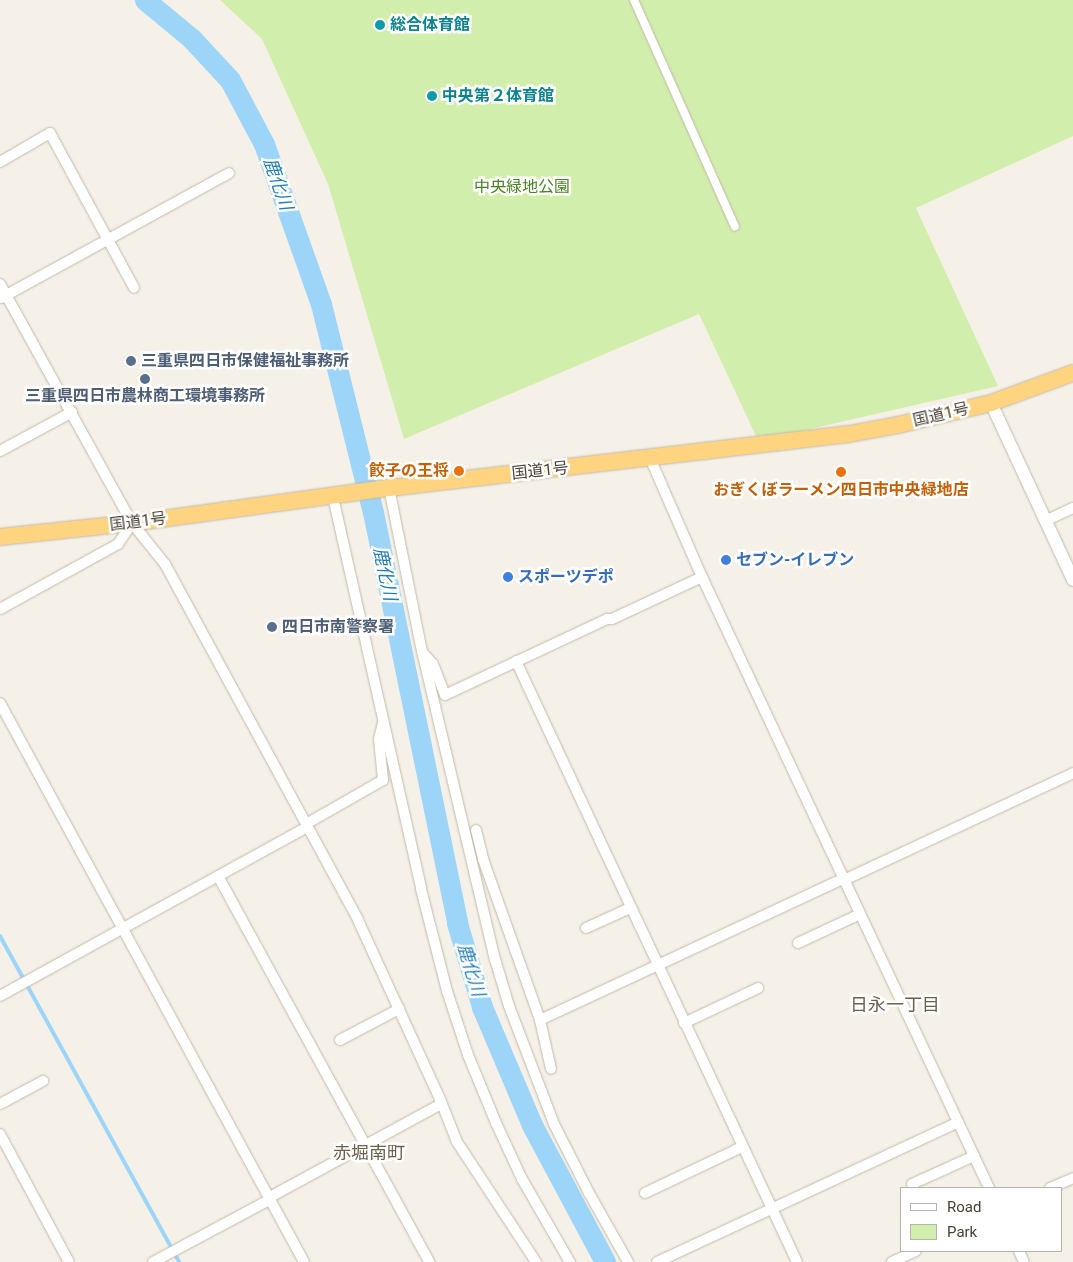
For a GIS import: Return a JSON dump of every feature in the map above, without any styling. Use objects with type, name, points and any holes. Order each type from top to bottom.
[{"type":"highway","name":"国道1号","points":[[0,538],[132,524],[386,488],[849,434],[898,425],[991,403],[1073,373]]},
{"type":"street","points":[[634,0],[735,227]]},
{"type":"street","points":[[0,162],[50,134],[106,240],[134,288]]},
{"type":"street","points":[[3,296],[229,173]]},
{"type":"street","points":[[0,284],[3,296],[72,412],[132,524],[165,564],[358,920],[457,1142],[536,1262]]},
{"type":"street","points":[[991,403],[1073,580]]},
{"type":"street","points":[[0,451],[72,412]]},
{"type":"street","points":[[650,458],[702,577],[989,1187]]},
{"type":"street","points":[[386,488],[422,651],[495,959],[509,1006],[554,1124],[589,1193],[628,1262]]},
{"type":"street","points":[[333,497],[438,957],[468,1055],[496,1124],[522,1179],[570,1262]]},
{"type":"street","points":[[1046,521],[1073,508]]},
{"type":"street","points":[[0,609],[118,544],[132,524]]},
{"type":"street","points":[[422,651],[433,664],[445,695],[702,577]]},
{"type":"street","points":[[516,661],[796,1262]]},
{"type":"street","points":[[0,703],[304,1262]]},
{"type":"street","points":[[0,996],[218,876],[383,780],[379,739],[384,721]]},
{"type":"street","points":[[540,1020],[1073,773]]},
{"type":"street","points":[[476,830],[483,859],[540,1020],[551,1069]]},
{"type":"street","points":[[218,876],[429,1262]]},
{"type":"street","points":[[586,928],[630,908]]},
{"type":"street","points":[[798,943],[860,914]]},
{"type":"street","points":[[684,1023],[758,988]]},
{"type":"street","points":[[340,1040],[399,1009]]},
{"type":"street","points":[[0,1104],[43,1081]]},
{"type":"street","points":[[153,1262],[440,1104]]},
{"type":"street","points":[[657,1262],[958,1122]]},
{"type":"street","points":[[0,1134],[69,1262]]},
{"type":"street","points":[[644,1193],[742,1146]]},
{"type":"street","points":[[912,1184],[974,1156]]},
{"type":"street","points":[[1052,1187],[1073,1178]]},
{"type":"street","points":[[892,1262],[914,1252]]},
{"type":"green space","name":"中央緑地公園","points":[[220,0],[1073,0],[1073,136],[916,208],[998,386],[797,432],[756,436],[699,314],[404,439],[328,184],[262,39]]},
{"type":"waterway","name":"鹿化川","points":[[145,0],[191,38],[230,80],[264,144],[321,304],[373,512],[457,923],[482,1007],[532,1125],[605,1262]]},
{"type":"waterway","points":[[0,936],[179,1262]]},
{"type":"place","name":"総合体育館","points":[[380,25]]},
{"type":"place","name":"中央第２体育館","points":[[432,96]]},
{"type":"place","name":"三重県四日市保健福祉事務所","points":[[131,361]]},
{"type":"place","name":"三重県四日市農林商工環境事務所","points":[[145,379]]},
{"type":"place","name":"餃子の王将","points":[[459,471]]},
{"type":"place","name":"おぎくぼラーメン四日市中央緑地店","points":[[841,472]]},
{"type":"place","name":"セブン-イレブン","points":[[726,560]]},
{"type":"place","name":"スポーツデポ","points":[[508,577]]},
{"type":"place","name":"四日市南警察署","points":[[272,627]]},
{"type":"district","name":"日永一丁目","points":[[895,1005]]},
{"type":"district","name":"赤堀南町","points":[[369,1153]]}]
